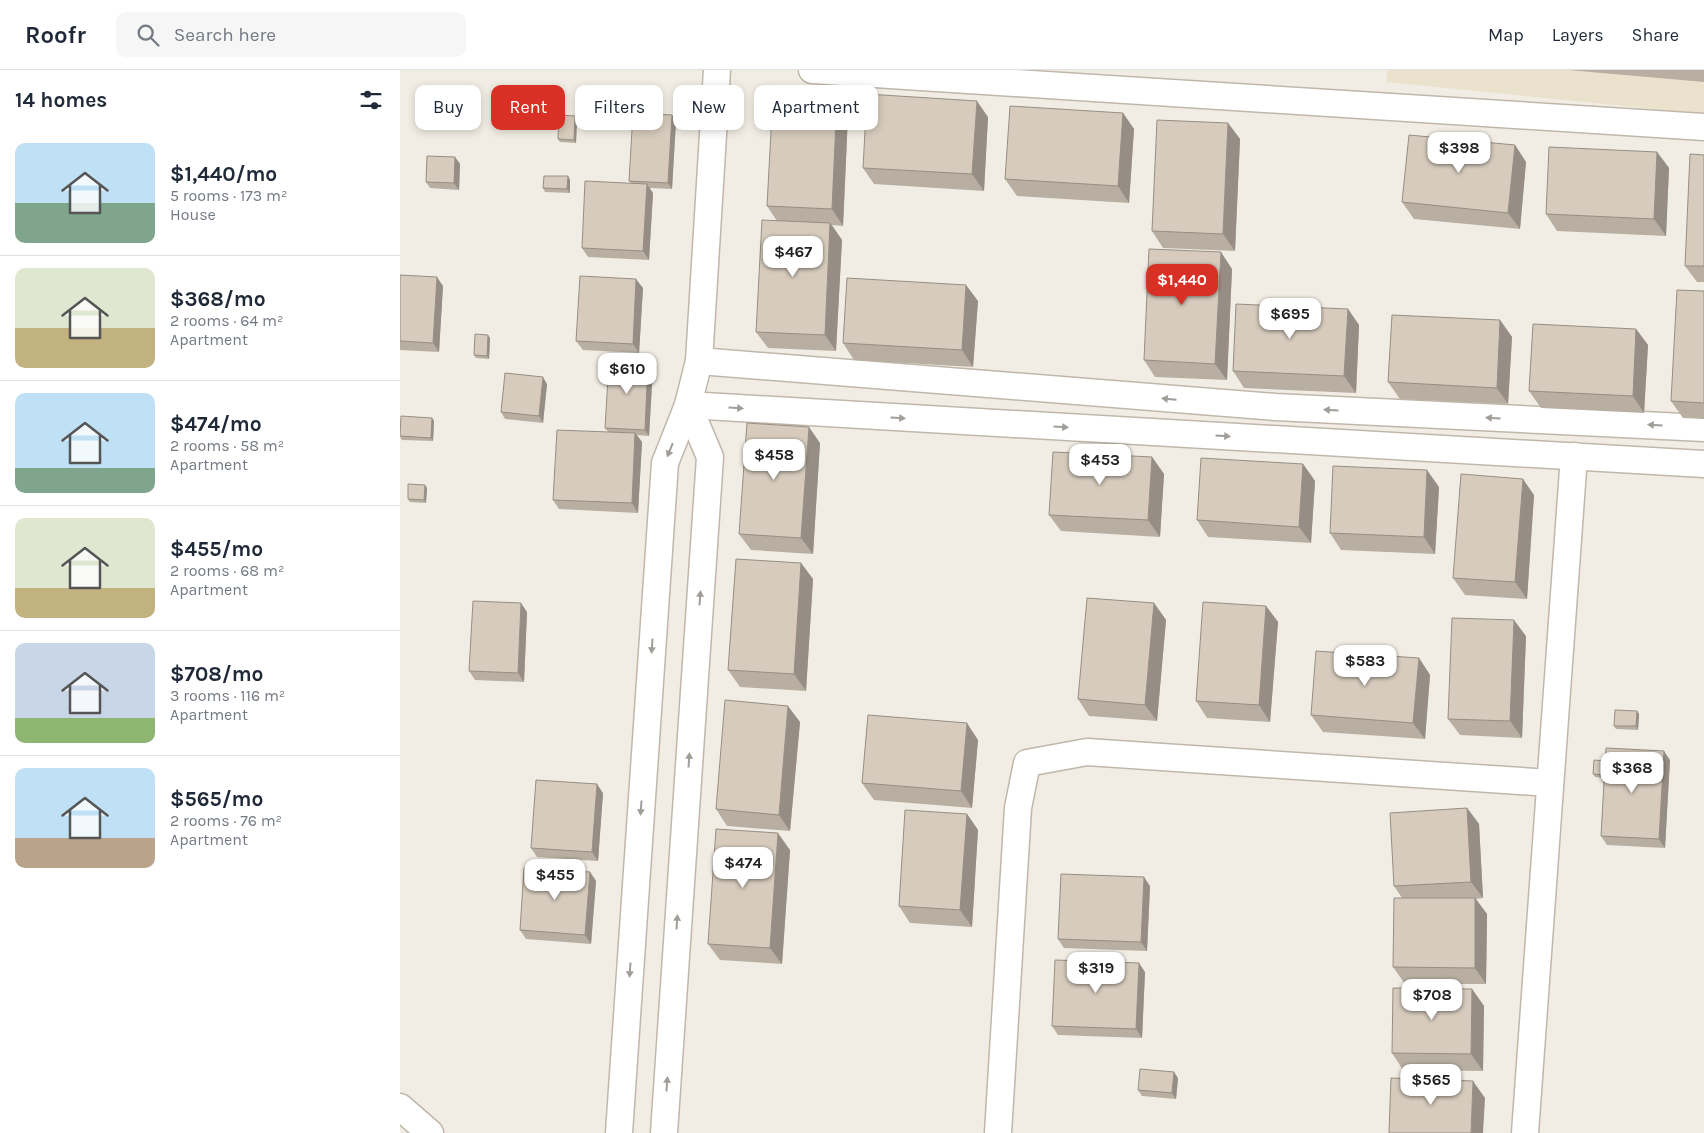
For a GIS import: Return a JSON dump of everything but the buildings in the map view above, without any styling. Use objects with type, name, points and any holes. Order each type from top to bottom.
[{"type":"street","points":[[619,1133],[665,463],[688,405],[699,361],[717,70]]},
{"type":"street","points":[[812,70],[1097,78],[1704,127]]},
{"type":"street","points":[[699,361],[1275,407],[1704,428]]},
{"type":"street","points":[[688,405],[1704,464]]},
{"type":"street","points":[[664,1133],[710,457],[688,405]]},
{"type":"street","points":[[1524,1133],[1574,456]]},
{"type":"street","points":[[998,1133],[1018,808],[1027,763],[1087,752],[1550,784]]},
{"type":"street","points":[[400,1107],[430,1133]]},
{"type":"shaded area","points":[[1388,70],[1704,70],[1704,114],[1386,82]]}]
